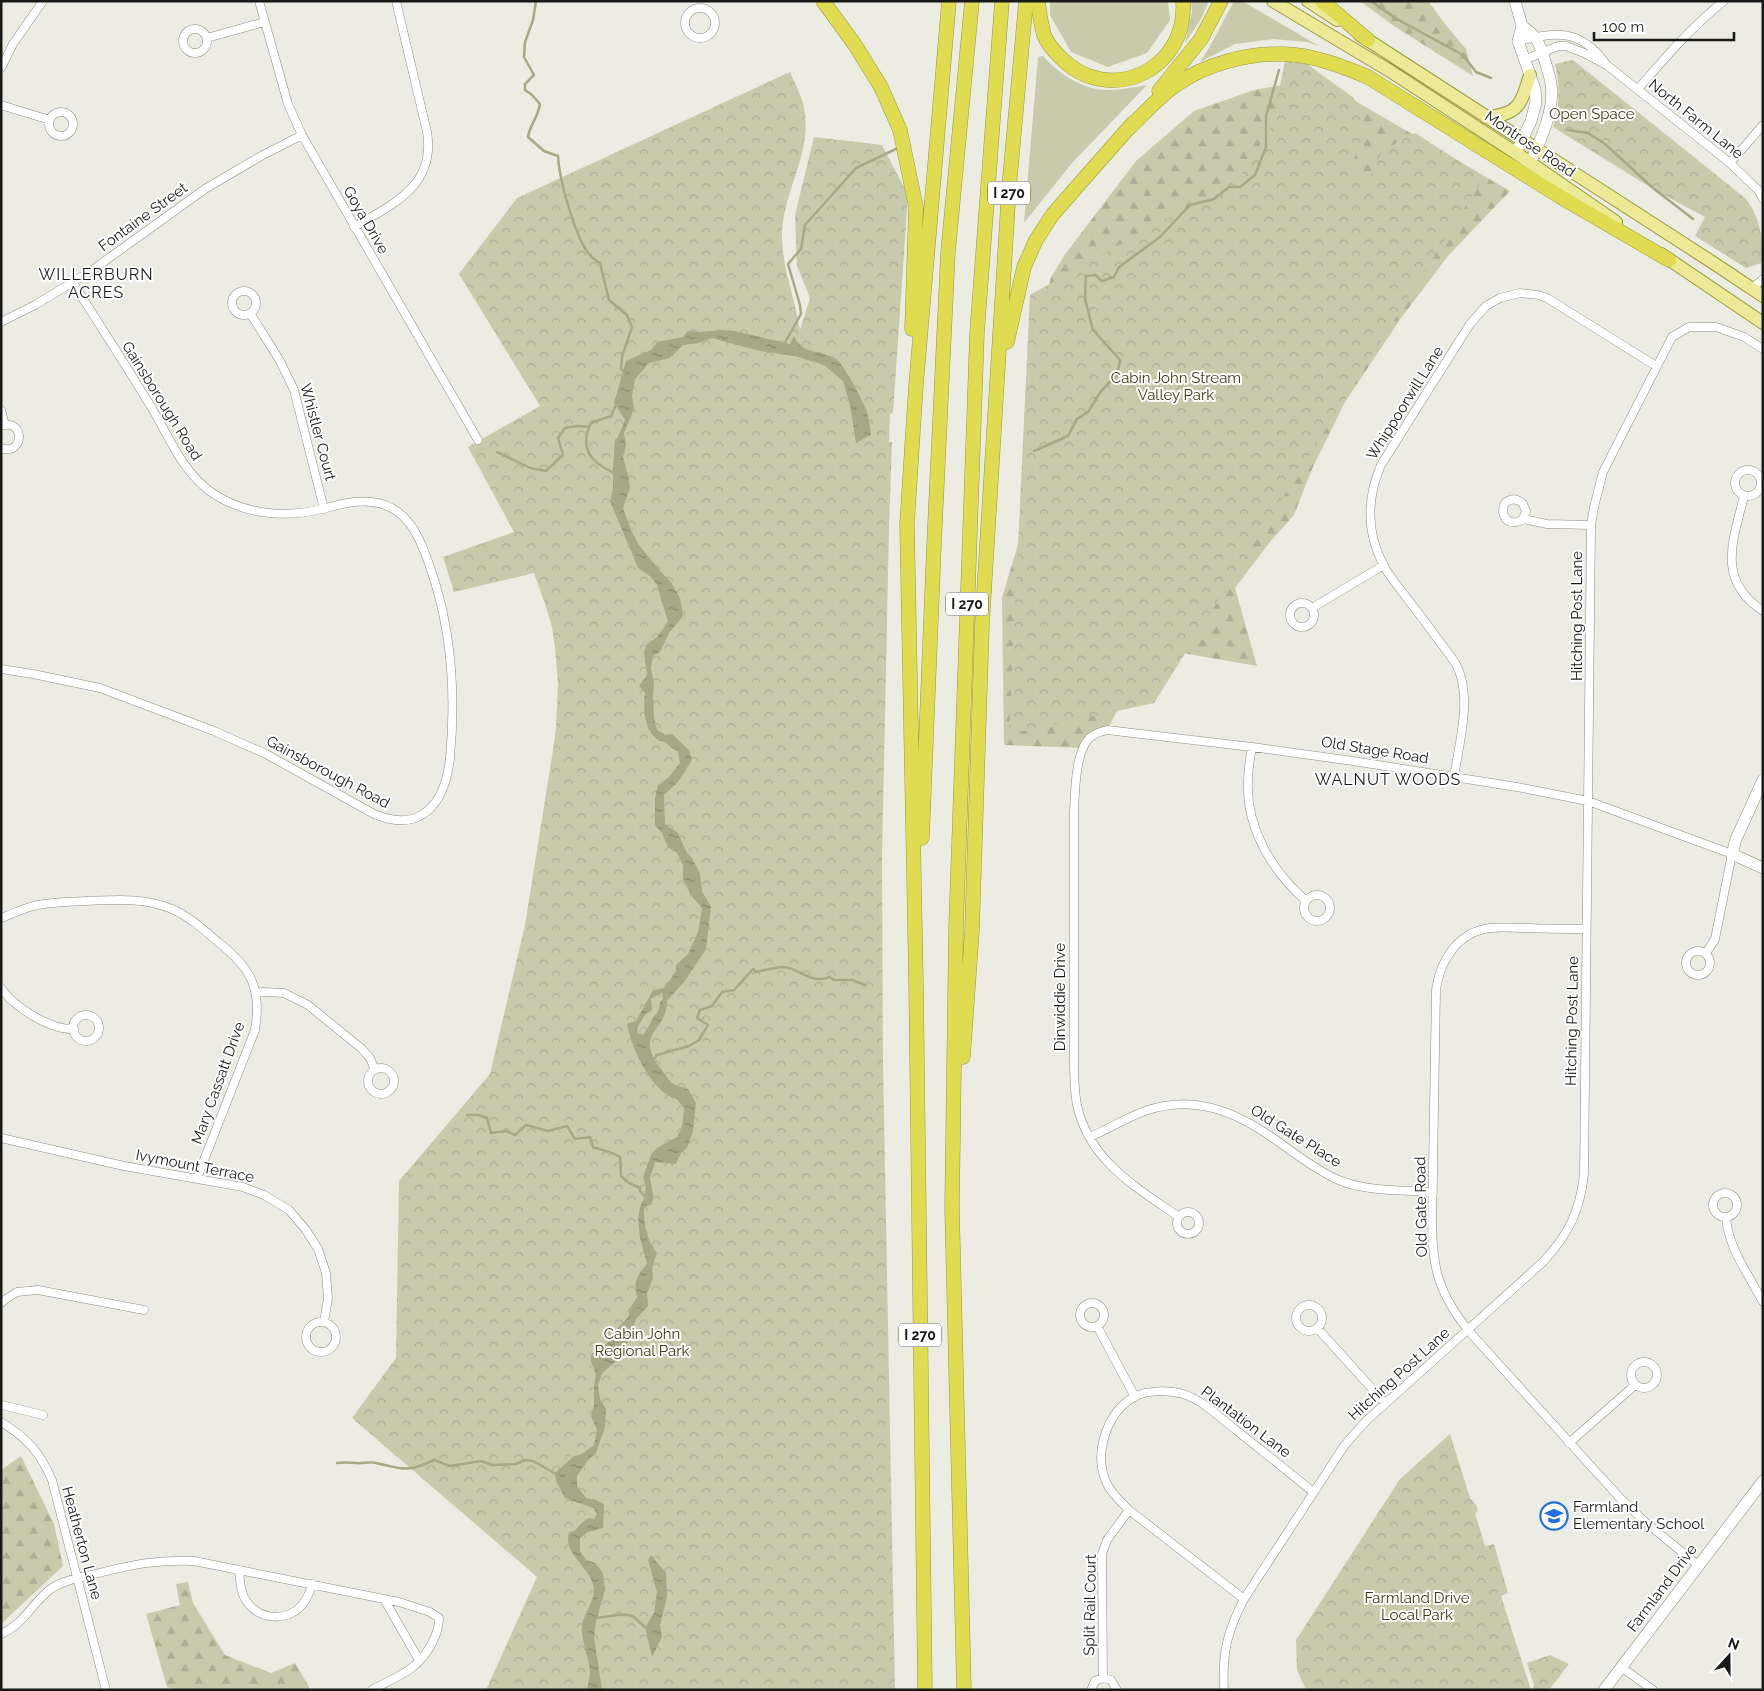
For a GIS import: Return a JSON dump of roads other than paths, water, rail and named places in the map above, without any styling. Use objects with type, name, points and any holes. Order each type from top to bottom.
[{"type":"highway","points":[[823,1],[855,45],[881,87],[900,130],[916,207],[911,353],[916,385]]},
{"type":"highway","name":"I 270","points":[[925,1690],[916,981],[907,524],[916,385],[949,1]]},
{"type":"highway","name":"I 270","points":[[916,981],[948,252],[972,1]]},
{"type":"highway","name":"I 270","points":[[964,1690],[952,1208],[956,928],[977,334],[1002,1]]},
{"type":"highway","name":"I 270","points":[[952,1208],[972,931],[982,625],[1009,188],[1026,1]]},
{"type":"highway","points":[[1038,1],[1045,36],[1055,52],[1067,65],[1082,74],[1109,81],[1138,75],[1160,62],[1169,53],[1176,44],[1182,28],[1183,1]]},
{"type":"highway","points":[[998,385],[1024,267],[1036,240],[1053,214],[1128,129],[1201,39],[1221,1]]},
{"type":"highway","points":[[1322,1],[1368,40]]},
{"type":"highway","points":[[1128,129],[1175,86],[1196,73],[1222,64],[1251,57],[1284,54],[1335,64],[1368,77],[1559,196],[1669,260]]},
{"type":"main road","name":"Montrose Road","points":[[1274,1],[1390,71],[1516,153],[1763,323]]},
{"type":"main road","name":"Montrose Road","points":[[1308,1],[1763,296]]},
{"type":"main road","points":[[1486,117],[1501,116],[1515,108],[1523,98],[1530,75]]},
{"type":"street","points":[[1,68],[13,44],[43,1]]},
{"type":"street","name":"Goya Drive","points":[[258,1],[288,104],[302,135],[478,440]]},
{"type":"street","points":[[354,227],[408,193],[422,173],[427,159],[428,132],[396,1]]},
{"type":"street","points":[[690,1],[694,10]]},
{"type":"street","points":[[1515,1],[1522,26],[1518,41],[1535,89],[1536,102],[1523,140],[1516,153]]},
{"type":"street","points":[[1638,90],[1680,41],[1706,15],[1724,1]]},
{"type":"street","points":[[207,38],[264,22]]},
{"type":"street","points":[[1522,26],[1537,37],[1551,86],[1550,104],[1537,149],[1530,163]]},
{"type":"street","name":"North Farm Lane","points":[[1518,41],[1561,34],[1578,39],[1596,50],[1608,66]]},
{"type":"street","name":"North Farm Lane","points":[[1524,60],[1558,46],[1566,46],[1584,52],[1608,66],[1730,163],[1759,191],[1763,199]]},
{"type":"street","points":[[1,105],[50,120]]},
{"type":"street","points":[[1730,163],[1763,125]]},
{"type":"street","name":"Fontaine Street","points":[[1,322],[35,305],[91,272],[205,189],[261,156],[302,135]]},
{"type":"street","points":[[1751,289],[1763,279]]},
{"type":"street","name":"Gainsborough Road","points":[[1,669],[100,688],[240,742],[266,754],[388,820],[408,821],[433,806],[442,793],[449,768],[453,725],[450,655],[443,607],[435,579],[416,531],[408,520],[394,509],[379,503],[360,501],[348,502],[324,509],[286,514],[259,512],[247,509],[223,498],[202,484],[184,465],[151,407],[73,283]]},
{"type":"street","name":"Whippoorwill Lane","points":[[1454,778],[1465,702],[1463,680],[1456,664],[1384,565],[1375,546],[1370,522],[1370,500],[1375,480],[1382,465],[1470,324],[1486,306],[1500,298],[1520,293],[1547,298],[1656,366]]},
{"type":"street","name":"Whistler Court","points":[[250,313],[280,361],[294,390],[324,509]]},
{"type":"street","name":"Hitching Post Lane","points":[[1224,1690],[1223,1663],[1226,1645],[1235,1616],[1313,1492],[1354,1432],[1543,1262],[1559,1245],[1570,1227],[1577,1209],[1584,1174],[1591,525],[1594,507],[1603,472],[1672,336],[1689,326],[1716,327],[1744,337],[1763,349]]},
{"type":"street","points":[[1,410],[3,426],[9,425],[16,429],[19,437],[16,445],[13,447],[9,449],[1,448]]},
{"type":"street","points":[[1744,496],[1730,557],[1734,577],[1741,592],[1753,605],[1763,611]]},
{"type":"street","points":[[1523,519],[1546,524],[1591,525]]},
{"type":"street","points":[[1312,608],[1384,565]]},
{"type":"street","name":"Old Stage Road","points":[[1090,736],[1106,730],[1252,747],[1518,787],[1588,800],[1732,854],[1763,868]]},
{"type":"street","name":"Dinwiddie Drive","points":[[1090,736],[1082,748],[1074,812],[1074,1084],[1078,1106],[1090,1138],[1116,1171],[1128,1182],[1179,1216]]},
{"type":"street","points":[[1252,747],[1248,783],[1249,802],[1260,841],[1282,876],[1306,901]]},
{"type":"street","points":[[1706,954],[1715,939],[1736,839],[1763,780]]},
{"type":"street","name":"Mary Cassatt Drive","points":[[1,918],[31,906],[56,902],[136,900],[159,904],[190,919],[228,950],[246,971],[256,993],[258,1007],[255,1030],[197,1178]]},
{"type":"street","name":"Old Gate Road","points":[[1586,930],[1490,928],[1479,931],[1462,940],[1447,954],[1439,972],[1436,990],[1433,1192],[1434,1245],[1437,1274],[1451,1306],[1468,1330],[1569,1443],[1644,1521],[1698,1565]]},
{"type":"street","points":[[1,988],[13,1002],[26,1012],[61,1028],[74,1029]]},
{"type":"street","points":[[256,993],[284,994],[308,1005],[361,1048],[370,1058],[375,1070]]},
{"type":"street","name":"Old Gate Place","points":[[1090,1138],[1144,1111],[1177,1104],[1207,1106],[1230,1113],[1252,1124],[1320,1170],[1343,1182],[1369,1189],[1433,1192]]},
{"type":"street","name":"Ivymount Terrace","points":[[1,1138],[124,1166],[243,1187],[264,1195],[289,1210],[306,1230],[318,1249],[326,1273],[328,1298],[324,1322]]},
{"type":"street","points":[[1726,1218],[1731,1242],[1763,1302]]},
{"type":"street","points":[[1,1303],[17,1292],[38,1290],[144,1310]]},
{"type":"street","points":[[324,1322],[335,1330],[336,1340],[335,1344],[328,1351],[318,1352],[307,1344],[306,1334],[310,1326],[324,1322]]},
{"type":"street","points":[[1097,1326],[1135,1397],[1112,1419],[1104,1437],[1101,1456],[1103,1474],[1107,1484],[1116,1498],[1129,1510],[1244,1599]]},
{"type":"street","points":[[1318,1329],[1385,1403]]},
{"type":"street","points":[[1569,1443],[1635,1385]]},
{"type":"street","name":"Plantation Lane","points":[[1135,1397],[1156,1392],[1176,1392],[1194,1399],[1211,1410],[1313,1492]]},
{"type":"street","points":[[1,1396],[2,1406],[43,1415]]},
{"type":"street","name":"Heatherton Lane","points":[[1,1422],[18,1432],[34,1447],[52,1480],[106,1690]]},
{"type":"street","name":"Farmland Drive","points":[[1604,1690],[1763,1481]]},
{"type":"street","name":"Split Rail Court","points":[[1103,1678],[1102,1554],[1107,1540],[1129,1510]]},
{"type":"street","points":[[1,1634],[19,1623],[45,1594],[63,1582],[150,1561],[171,1559],[194,1561],[411,1605],[430,1612],[439,1618],[439,1626],[435,1637],[420,1660],[413,1667],[372,1690]]},
{"type":"street","points":[[238,1570],[244,1598],[254,1610],[270,1617],[285,1616],[297,1609],[307,1598],[312,1584]]},
{"type":"street","points":[[384,1599],[420,1660]]},
{"type":"street","points":[[1621,1666],[1653,1690]]},
{"type":"street","name":"Split Rail Court","points":[[1090,1690],[1095,1681],[1103,1678],[1111,1680],[1117,1690]]},
{"type":"water","points":[[688,331],[735,331],[790,344],[794,336],[802,347],[836,359],[848,375],[865,407],[871,435],[856,443],[850,405],[843,381],[824,365],[795,356],[760,351],[712,338],[699,343],[683,345],[670,358],[649,363],[635,379],[632,396],[634,409],[624,433],[626,446],[623,457],[630,488],[623,508],[639,545],[671,582],[680,598],[683,616],[669,633],[660,652],[653,656],[651,669],[654,683],[654,718],[657,730],[666,735],[672,734],[689,750],[692,760],[678,782],[664,795],[665,824],[678,833],[686,851],[692,858],[700,874],[702,891],[711,907],[706,949],[684,982],[667,1001],[666,1011],[651,1039],[650,1047],[653,1057],[667,1078],[672,1083],[688,1089],[696,1103],[693,1131],[687,1148],[681,1153],[676,1164],[655,1162],[650,1178],[653,1195],[652,1204],[644,1208],[646,1232],[657,1253],[652,1267],[653,1278],[647,1294],[648,1306],[636,1319],[630,1338],[617,1361],[603,1372],[598,1385],[600,1399],[606,1409],[605,1427],[596,1453],[589,1459],[577,1476],[577,1486],[586,1498],[604,1504],[603,1528],[588,1532],[580,1538],[580,1551],[586,1560],[595,1563],[603,1573],[605,1590],[594,1637],[602,1690],[587,1690],[590,1671],[582,1635],[582,1625],[593,1598],[594,1589],[588,1574],[573,1554],[568,1540],[569,1532],[574,1531],[589,1518],[594,1519],[597,1514],[593,1508],[565,1498],[556,1481],[555,1473],[574,1456],[582,1454],[594,1445],[597,1430],[591,1416],[594,1405],[596,1374],[591,1361],[591,1355],[610,1341],[616,1330],[629,1316],[629,1310],[637,1297],[635,1287],[637,1279],[647,1264],[640,1238],[638,1219],[640,1207],[645,1196],[646,1187],[643,1177],[651,1155],[657,1148],[677,1137],[682,1127],[684,1109],[677,1099],[668,1095],[651,1079],[638,1057],[627,1024],[636,1021],[653,990],[664,988],[676,971],[676,965],[688,954],[698,932],[702,908],[690,894],[683,879],[683,865],[677,853],[668,847],[662,833],[655,825],[655,798],[658,785],[668,778],[680,763],[678,751],[658,740],[649,730],[644,711],[645,693],[639,686],[647,675],[644,652],[647,644],[657,637],[668,622],[657,585],[651,577],[638,568],[610,501],[613,489],[615,440],[625,420],[614,403],[626,361],[651,350],[657,342],[683,337]],"holes":[[[662,993],[663,999],[643,1035],[638,1033],[637,1028],[645,1015],[652,1010],[651,999]]]},
{"type":"water","points":[[651,1555],[666,1573],[667,1597],[660,1625],[662,1637],[652,1657],[645,1627],[654,1613],[657,1592],[648,1560]]},
{"type":"waterway","points":[[536,1],[533,20],[525,42],[524,57],[534,75],[525,84],[525,90],[540,104],[528,137],[544,151],[558,156],[565,194],[580,238],[585,249],[600,263],[609,300],[627,315],[632,327],[622,357],[621,369],[624,372]]},
{"type":"waterway","points":[[1371,1],[1395,18],[1463,55],[1476,72],[1491,78]]},
{"type":"waterway","points":[[1034,451],[1068,436],[1077,419],[1088,412],[1101,391],[1117,375],[1120,360],[1093,330],[1085,299],[1086,276],[1095,275],[1102,281],[1114,277],[1119,267],[1160,237],[1190,205],[1214,199],[1229,187],[1240,187],[1255,175],[1266,147],[1266,116],[1279,70]]},
{"type":"waterway","points":[[1568,130],[1588,133],[1605,144],[1653,188],[1693,219]]},
{"type":"waterway","points":[[783,346],[801,314],[788,264],[801,249],[805,225],[856,168],[898,148]]},
{"type":"waterway","points":[[614,473],[593,459],[589,453],[586,440],[591,423],[611,416],[616,405]]},
{"type":"waterway","points":[[497,452],[530,468],[546,471],[563,455],[558,438],[565,428],[589,427]]},
{"type":"waterway","points":[[652,1062],[657,1055],[689,1046],[699,1040],[708,1025],[697,1018],[700,1010],[712,1006],[722,992],[734,990],[753,969],[756,972],[784,967],[811,978],[823,979],[830,977],[834,980],[852,980],[865,985]]},
{"type":"waterway","points":[[467,1115],[479,1115],[487,1118],[491,1133],[506,1131],[515,1135],[526,1125],[548,1131],[567,1126],[575,1139],[590,1137],[593,1147],[620,1157],[621,1176],[629,1183],[640,1188],[640,1191],[646,1197]]},
{"type":"waterway","points":[[337,1463],[374,1462],[405,1469],[417,1467],[434,1460],[450,1466],[481,1461],[492,1465],[516,1464],[525,1460],[533,1461],[558,1475]]},
{"type":"waterway","points":[[594,1618],[628,1615],[634,1617],[645,1627]]},
{"type":"place","name":"Farmland Elementary School","points":[[1554,1516]]},
{"type":"district","name":"WILLERBURN ACRES","points":[[96,283]]},
{"type":"district","name":"WALNUT WOODS","points":[[1388,779]]},
{"type":"park label","name":"Open Space","points":[[1592,114]]},
{"type":"park label","name":"Cabin John Stream Valley Park","points":[[1176,386]]},
{"type":"park label","name":"Cabin John Regional Park","points":[[642,1342]]},
{"type":"park label","name":"Farmland Drive Local Park","points":[[1417,1606]]}]
